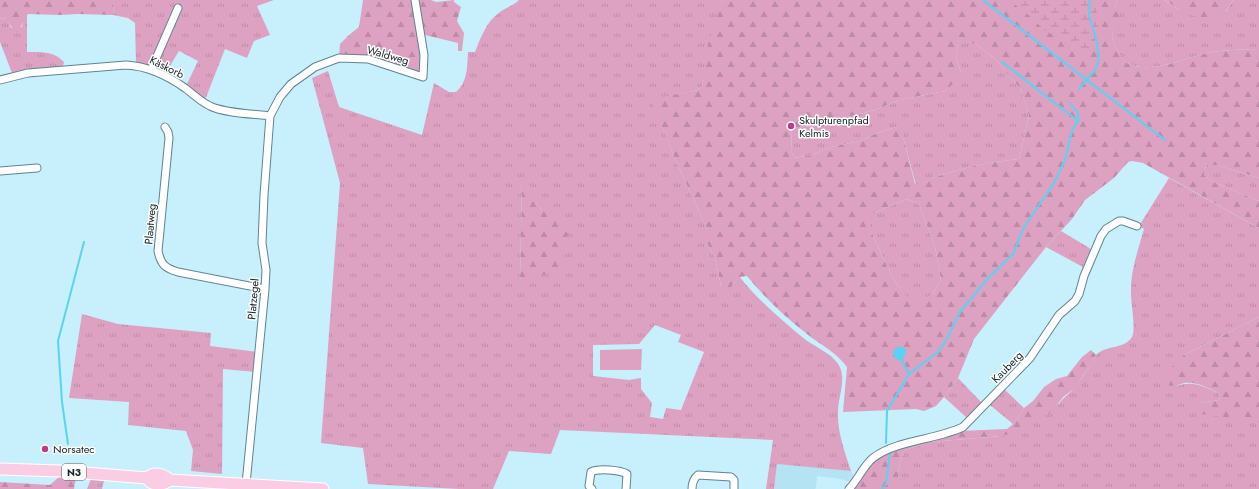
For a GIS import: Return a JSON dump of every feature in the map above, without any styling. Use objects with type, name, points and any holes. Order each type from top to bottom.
[{"type":"main road","name":"N3","points":[[0,469],[60,471],[147,478],[150,482],[155,484],[162,484],[170,480],[323,489]]},
{"type":"street","name":"Waldweg","points":[[270,116],[280,97],[291,84],[315,67],[339,58],[368,59],[422,77],[424,55],[415,0]]},
{"type":"street","points":[[150,70],[178,8]]},
{"type":"street","name":"Käskorb","points":[[0,80],[28,73],[120,65],[138,66],[177,83],[209,106],[218,110],[270,116]]},
{"type":"street","name":"Platzegel","points":[[246,484],[265,289],[266,270],[262,243],[270,116]]},
{"type":"street","name":"Plaatweg","points":[[165,127],[169,138],[158,251],[163,264],[168,269],[178,272],[265,289]]},
{"type":"street","points":[[0,171],[37,168]]},
{"type":"street","name":"Kauberg","points":[[849,489],[872,459],[887,449],[950,433],[963,427],[1030,358],[1056,318],[1075,301],[1101,236],[1106,229],[1119,221],[1137,226]]},
{"type":"street","points":[[592,489],[589,486],[591,472],[595,470],[623,472],[627,474],[626,489]]},
{"type":"street","points":[[692,489],[692,484],[698,475],[731,477],[734,480],[734,489]]},
{"type":"shaded area","points":[[777,464],[851,471],[853,474],[852,482],[836,478],[817,476],[815,489],[774,489]]},
{"type":"green space","points":[[0,0],[114,0],[113,15],[28,14],[17,32],[8,21],[4,18],[0,19]]},
{"type":"green space","points":[[114,0],[274,0],[257,6],[270,35],[254,41],[247,58],[225,49],[205,100],[186,86],[198,61],[179,51],[165,74],[136,63],[135,23],[128,18],[113,15]]},
{"type":"green space","points":[[363,0],[431,0],[436,2],[454,0],[454,2],[461,7],[457,21],[464,33],[462,51],[458,51],[458,43],[421,34],[423,77],[368,59],[339,58],[340,44],[359,27]]},
{"type":"green space","points":[[519,0],[722,0],[702,87],[694,91],[652,100],[675,159],[707,230],[707,243],[715,258],[721,286],[732,286],[739,276],[753,293],[777,316],[807,341],[830,356],[839,365],[842,375],[842,385],[838,407],[838,419],[842,442],[851,471],[777,464],[774,489],[766,489],[773,440],[560,430],[551,454],[509,451],[493,489],[459,489],[368,484],[363,448],[321,443],[340,183],[312,78],[328,71],[339,107],[422,135],[434,83],[449,92],[456,92],[463,84],[465,79],[468,52],[475,52],[484,30],[491,20]],"holes":[[[522,182],[542,211],[521,280],[520,279]],[[655,325],[681,335],[678,342],[704,352],[681,410],[666,408],[663,419],[650,417],[652,403],[641,389],[641,378],[629,380],[593,376],[593,345],[639,344]]]},
{"type":"green space","points":[[722,0],[1118,0],[1115,5],[1119,14],[1113,30],[1112,38],[1122,58],[1127,63],[1145,67],[1156,66],[1213,52],[1259,49],[1259,178],[1216,165],[1207,165],[1204,169],[1204,175],[1211,181],[1259,201],[1259,228],[1143,163],[1132,161],[1128,162],[1114,178],[1085,200],[1072,219],[1046,247],[974,339],[958,378],[936,406],[924,411],[916,409],[843,412],[847,367],[842,361],[783,314],[760,292],[747,276],[739,277],[726,293],[722,290],[715,258],[707,243],[707,230],[675,159],[651,99],[694,91],[702,87],[708,44]],"holes":[[[959,38],[977,45],[998,61],[1007,74],[1021,89],[1029,116],[1019,159],[969,167],[915,184],[901,129],[896,127],[860,141],[831,147],[812,155],[794,158],[791,151],[792,129],[811,126],[875,110],[900,100],[945,91],[954,83],[961,73],[956,56]],[[907,199],[919,204],[935,247],[941,279],[933,294],[914,304],[897,285],[871,231],[871,214]]]},
{"type":"green space","points":[[1009,0],[1092,0],[1098,16],[1098,29],[1095,41],[1091,46],[1082,52],[1071,49],[1059,38],[1044,30],[1031,17]]},
{"type":"green space","points":[[1118,0],[1164,0],[1179,10],[1226,12],[1233,0],[1259,0],[1259,49],[1213,52],[1156,66],[1145,67],[1127,63],[1123,60],[1112,38],[1118,14],[1115,5]]},
{"type":"green space","points":[[1164,0],[1233,0],[1224,14],[1210,19],[1193,16],[1183,12]]},
{"type":"green space","points":[[27,14],[27,52],[52,54],[64,62],[63,66],[59,68],[12,73],[0,42],[0,19],[4,18],[8,21],[11,28],[22,27],[23,19]]},
{"type":"green space","points":[[959,37],[977,45],[998,61],[1007,74],[1021,89],[1029,116],[1019,159],[969,167],[916,185],[901,130],[896,127],[860,141],[831,147],[812,155],[794,158],[791,151],[792,129],[811,126],[875,110],[900,100],[945,91],[961,73],[956,56]]},
{"type":"green space","points":[[1207,165],[1216,165],[1259,178],[1259,201],[1211,181],[1204,175],[1204,169]]},
{"type":"green space","points":[[1169,178],[1259,228],[1259,317],[1184,355],[1177,386],[1183,384],[1193,384],[1219,393],[1219,400],[1200,403],[1246,420],[1259,423],[1259,489],[898,489],[898,472],[905,450],[930,442],[1002,436],[1007,434],[1059,404],[1079,382],[1097,354],[1101,351],[1129,341],[1132,337],[1134,328],[1131,294],[1132,278],[1144,229],[1139,226]]},
{"type":"green space","points":[[522,181],[542,211],[570,225],[560,271],[520,280]]},
{"type":"green space","points":[[907,199],[919,204],[935,247],[941,279],[933,294],[914,305],[897,285],[871,231],[871,214]]},
{"type":"green space","points":[[1061,231],[1091,249],[1083,267],[1046,247]]},
{"type":"green space","points":[[82,314],[118,324],[211,333],[210,346],[259,352],[257,372],[223,369],[222,474],[191,471],[193,450],[186,431],[128,425],[129,402],[69,398]]},
{"type":"green space","points":[[1259,317],[1259,423],[1202,414],[1196,407],[1200,403],[1219,400],[1219,393],[1202,385],[1193,383],[1184,383],[1175,386],[1168,385],[1165,376],[1184,355]]},
{"type":"green space","points":[[642,349],[641,370],[600,370],[600,350]]},
{"type":"green space","points":[[1091,350],[1096,355],[1075,388],[1063,397],[1053,411],[1019,431],[1002,436],[930,442],[905,450],[898,472],[898,489],[852,489],[873,461],[889,451],[959,431],[1007,429],[1044,387],[1056,379],[1067,376],[1082,357]]},
{"type":"green space","points":[[958,378],[982,403],[967,418],[944,397]]},
{"type":"green space","points":[[1004,389],[1024,408],[1013,424],[990,405]]},
{"type":"green space","points":[[60,476],[76,477],[74,489],[0,489],[0,482],[50,485]]},
{"type":"green space","points":[[91,479],[104,481],[102,489],[87,489]]},
{"type":"water","points":[[897,347],[906,349],[902,361],[895,359],[893,352]]},
{"type":"waterway","points":[[983,0],[1165,140]]},
{"type":"waterway","points":[[1079,89],[1095,70],[1099,59],[1096,38],[1089,16],[1090,0]]},
{"type":"waterway","points":[[1002,62],[1078,121]]},
{"type":"waterway","points":[[886,443],[887,411],[909,374],[938,352],[947,339],[959,313],[989,277],[1013,254],[1024,227],[1054,183],[1065,160],[1072,131],[1078,121],[1078,113],[1070,103]]},
{"type":"waterway","points":[[68,444],[62,402],[58,341],[84,242]]},
{"type":"waterway","points":[[902,361],[909,374]]},
{"type":"waterway","points":[[882,489],[886,484],[890,453]]},
{"type":"place","name":"Skulpturenpfad Kelmis","points":[[791,126]]},
{"type":"place","name":"Norsatec","points":[[45,449]]}]
